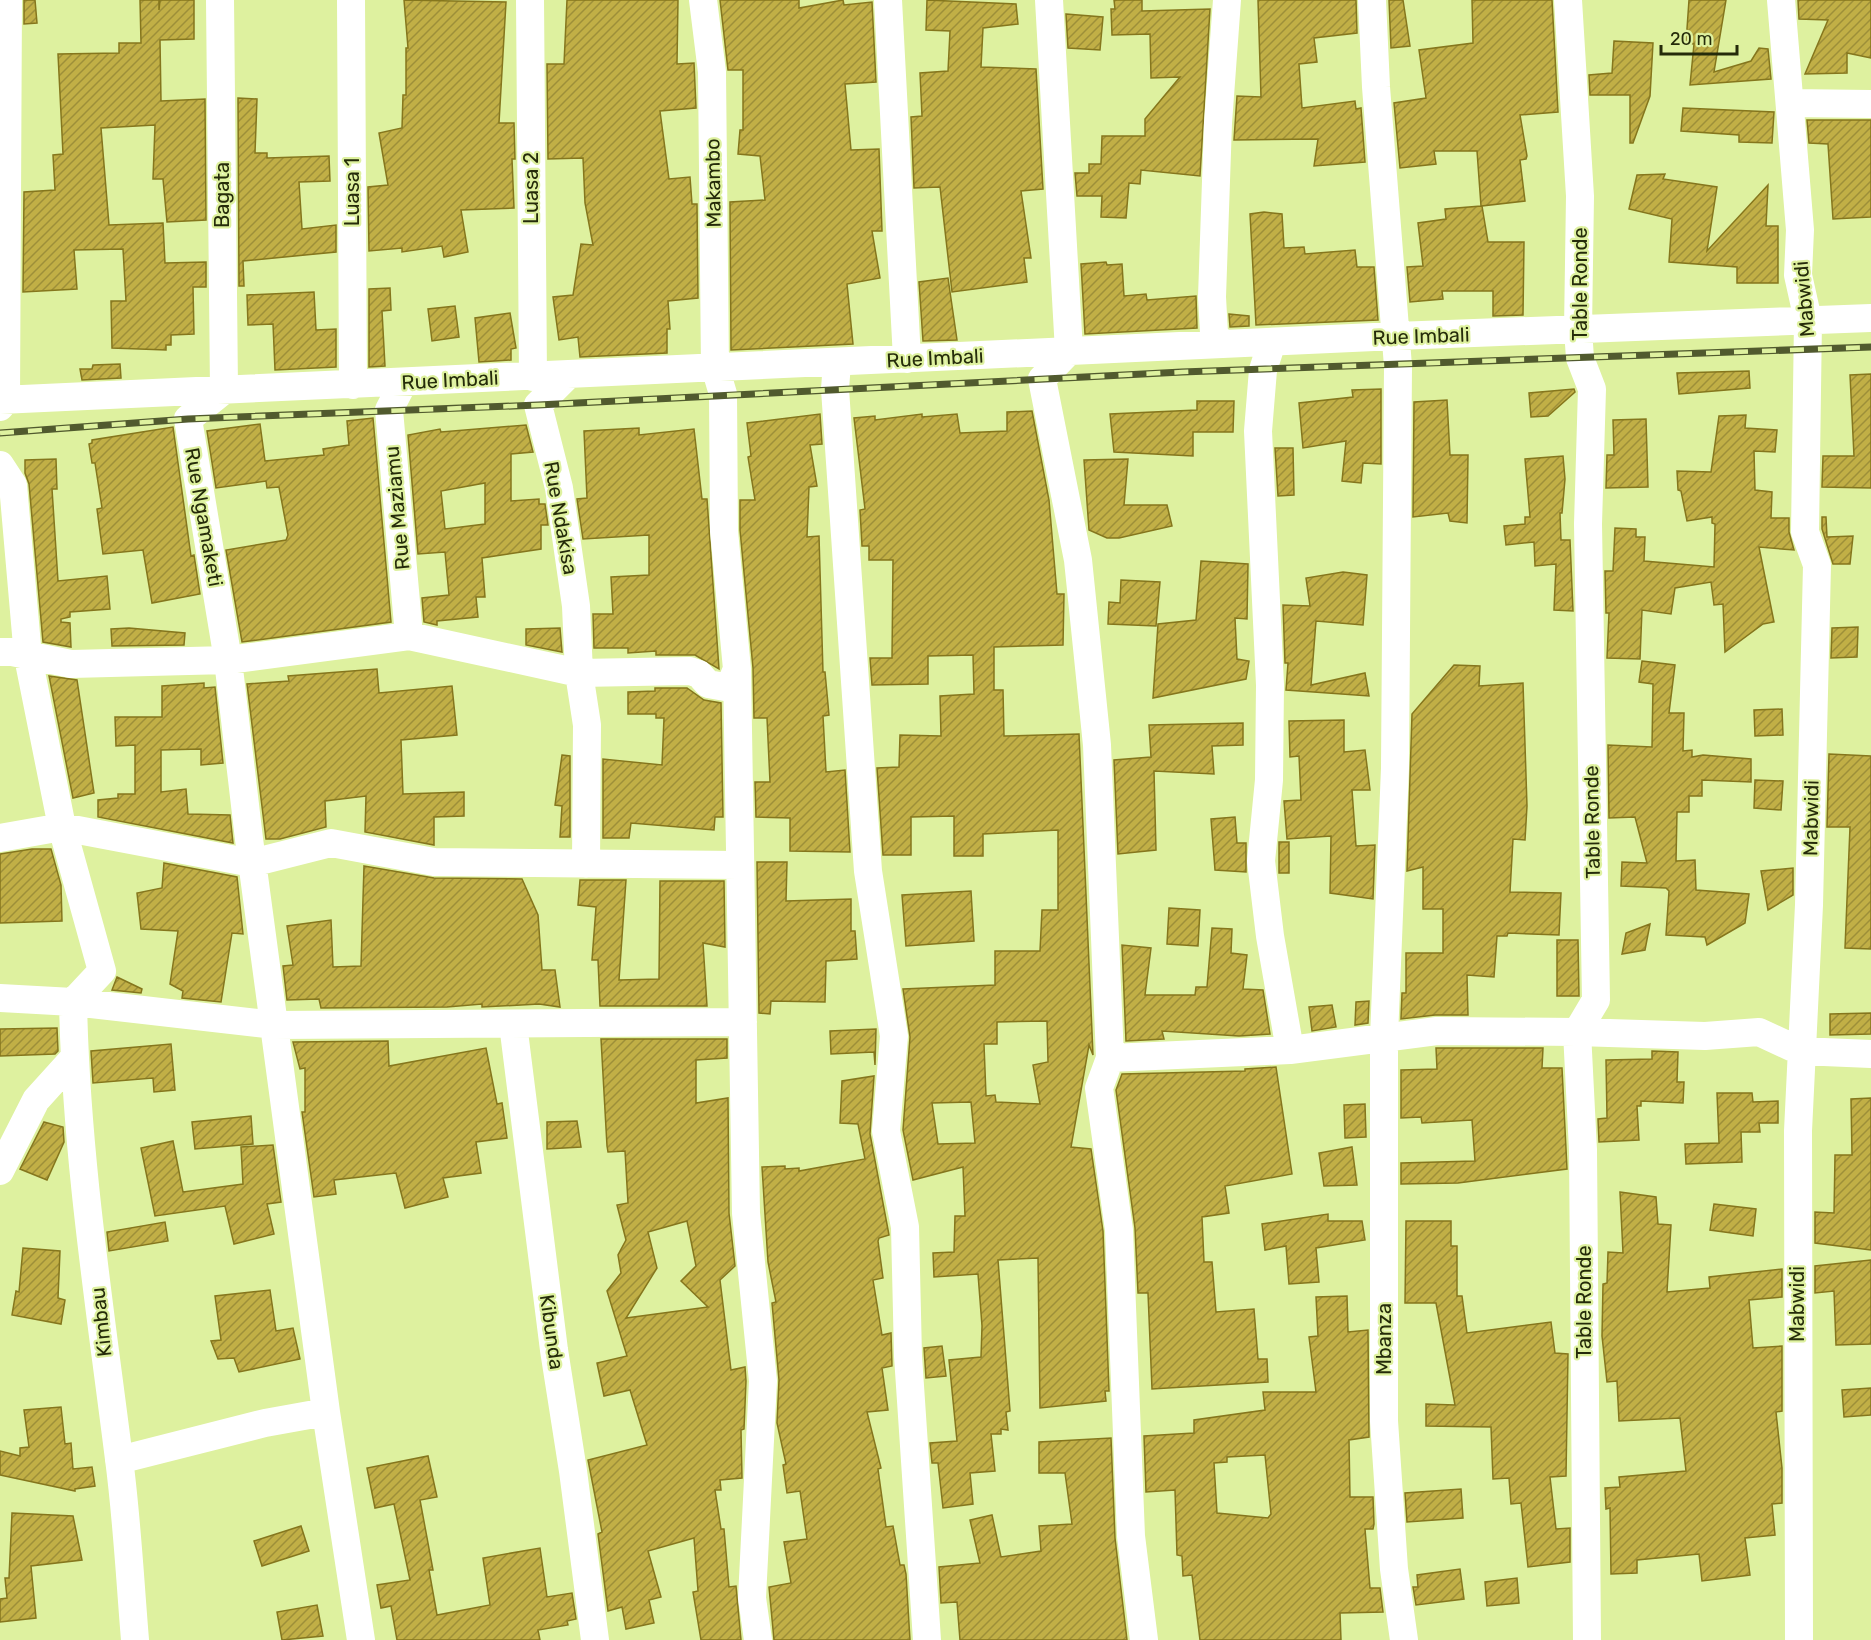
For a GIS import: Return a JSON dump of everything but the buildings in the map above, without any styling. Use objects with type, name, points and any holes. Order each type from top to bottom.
[{"type":"street","points":[[2,402],[8,0]]},
{"type":"street","name":"Bagata","points":[[220,0],[224,390]]},
{"type":"street","name":"Luasa 1","points":[[351,0],[353,384]]},
{"type":"street","name":"Luasa 2","points":[[530,0],[533,376]]},
{"type":"street","name":"Makambo","points":[[703,0],[712,72],[715,367],[723,394],[724,531],[737,669],[738,865],[746,1213],[763,1381],[753,1588],[758,1640]]},
{"type":"street","points":[[888,0],[907,359]]},
{"type":"street","points":[[1048,0],[1069,351],[1042,379],[1078,560],[1097,744],[1110,1058],[1099,1088],[1119,1230],[1131,1536],[1144,1640]]},
{"type":"street","points":[[1221,344],[1214,333],[1212,297],[1218,123],[1227,0]]},
{"type":"street","name":"Mbanza","points":[[1372,0],[1376,87],[1396,336],[1399,426],[1395,744],[1384,1037],[1384,1421],[1394,1569],[1404,1640]]},
{"type":"street","name":"Table Ronde","points":[[1568,0],[1580,196],[1578,330],[1581,358],[1592,389],[1588,524],[1596,1000],[1576,1032],[1583,1149],[1587,1640]]},
{"type":"street","name":"Mabwidi","points":[[1781,0],[1800,230],[1798,275],[1808,320],[1806,532],[1817,565],[1809,905],[1800,1051],[1797,1427],[1799,1640]]},
{"type":"street","points":[[1791,104],[1871,104]]},
{"type":"street","name":"Rue Imbali","points":[[2,402],[1396,336],[1871,318]]},
{"type":"street","points":[[1272,342],[1263,370],[1258,431],[1270,685],[1269,780],[1261,861],[1270,936],[1290,1050]]},
{"type":"street","points":[[837,363],[835,389],[868,871],[894,1036],[886,1131],[905,1227],[908,1356],[927,1640]]},
{"type":"street","name":"Rue Ndakisa","points":[[567,376],[538,405],[559,488],[576,606],[579,673]]},
{"type":"street","name":"Rue Maziamu","points":[[403,383],[388,410],[409,636]]},
{"type":"street","name":"Rue Ngamaketi","points":[[224,390],[188,419],[228,660]]},
{"type":"street","points":[[0,465],[13,485],[28,657],[62,827],[102,971],[73,1002]]},
{"type":"street","points":[[0,652],[70,664],[228,660],[409,636],[579,673],[690,671],[699,674],[708,684],[725,687],[732,681],[737,669]]},
{"type":"street","points":[[228,660],[252,863],[276,1025],[326,1412],[361,1640]]},
{"type":"street","points":[[579,673],[587,725],[586,864]]},
{"type":"street","points":[[0,838],[62,827],[252,863],[330,843],[434,862],[738,865]]},
{"type":"street","points":[[0,998],[73,1002],[276,1025],[743,1022]]},
{"type":"street","name":"Kimbau","points":[[73,1002],[74,1058],[102,1341],[119,1460],[135,1640]]},
{"type":"street","name":"Kibunda","points":[[513,1024],[554,1350],[573,1471],[595,1640]]},
{"type":"street","points":[[1110,1058],[1290,1050],[1437,1031],[1705,1036],[1759,1032],[1800,1051],[1871,1054]]},
{"type":"street","points":[[0,1171],[36,1100],[74,1058]]},
{"type":"street","points":[[119,1460],[265,1423],[326,1412]]},
{"type":"railway","points":[[0,433],[188,419],[538,405],[1182,372],[1871,347]]}]
